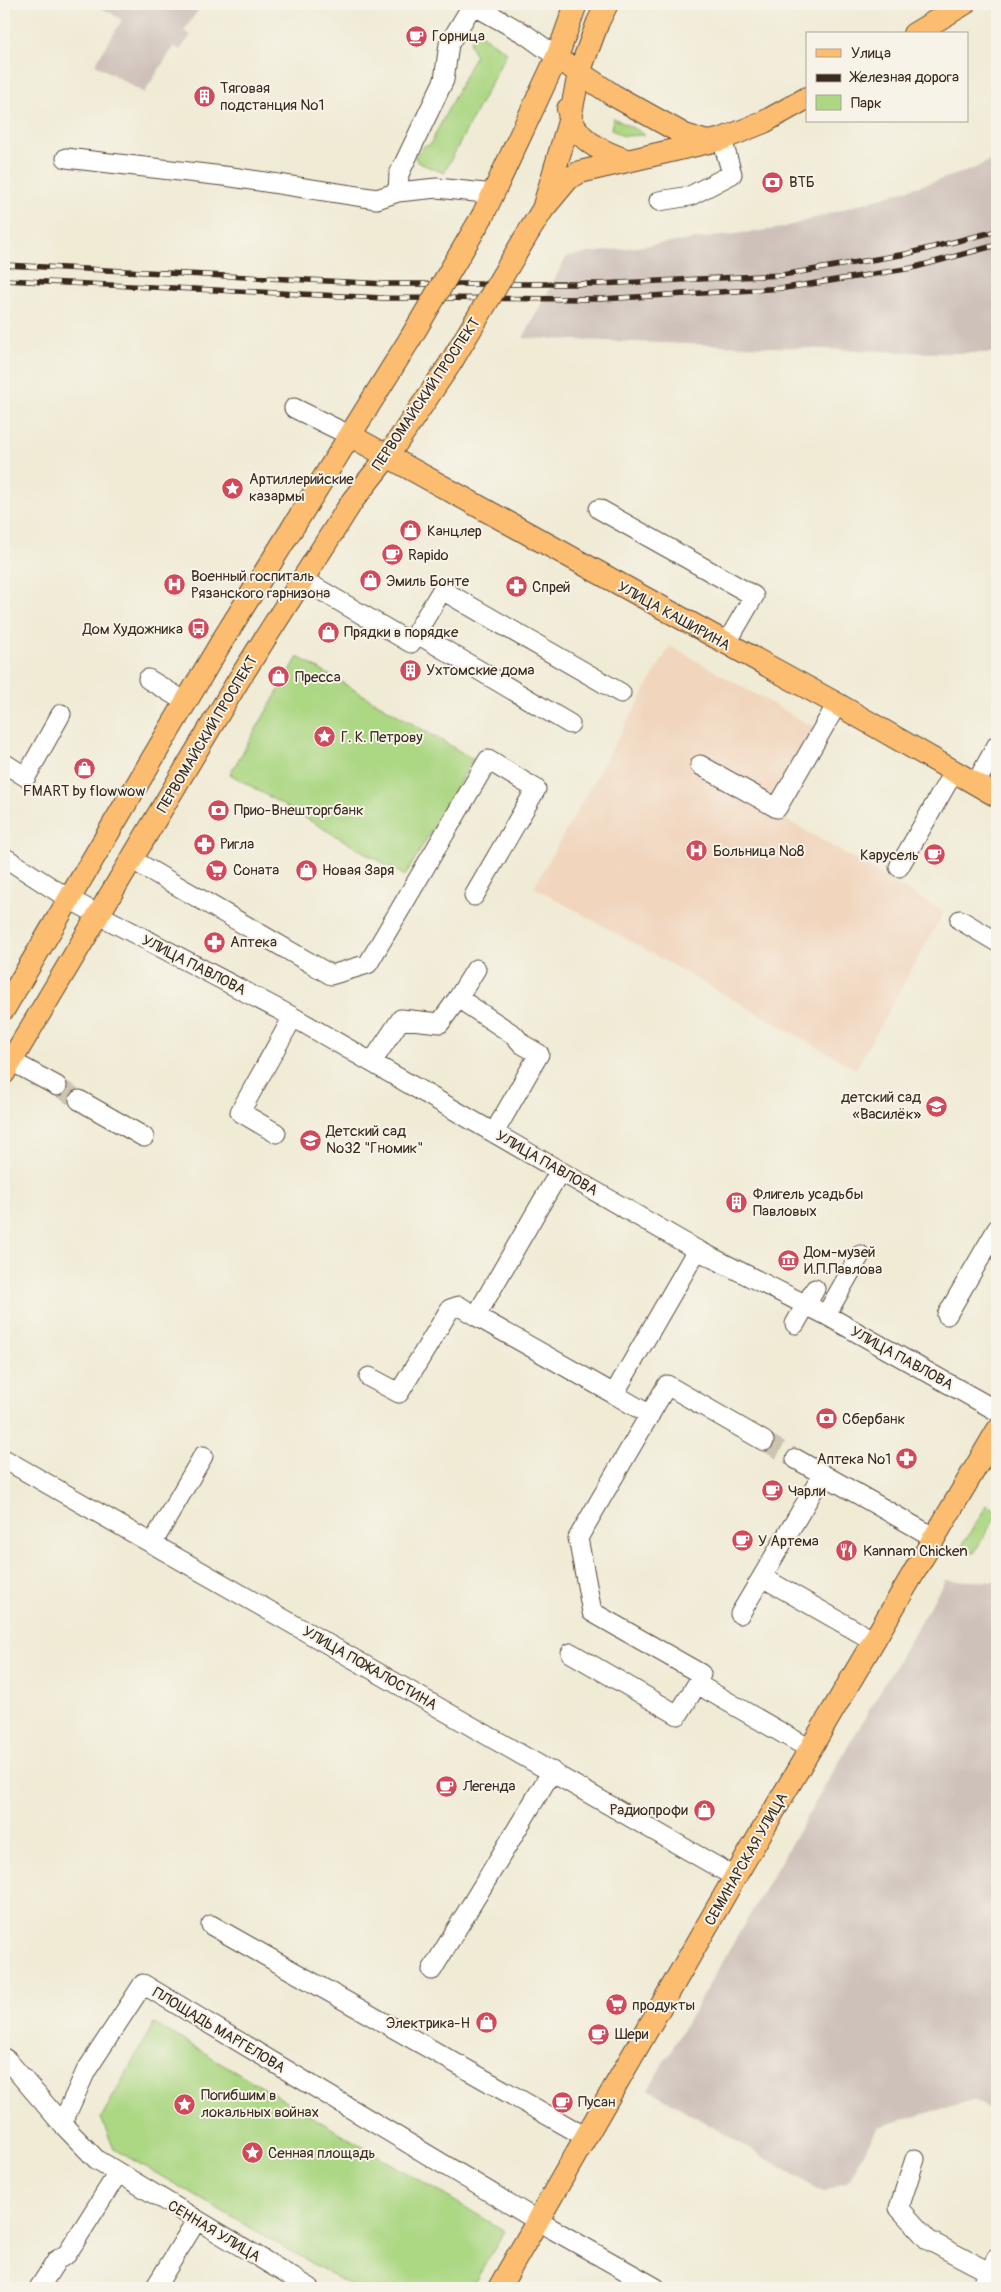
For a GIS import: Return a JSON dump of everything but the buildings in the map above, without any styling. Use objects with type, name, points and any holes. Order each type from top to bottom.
[{"type":"main road","points":[[4,1009],[186,702],[320,482],[351,436],[483,215],[557,57],[576,4]]},
{"type":"main road","name":"ПЕРВОМАЙСКИЙ ПРОСПЕКТ","points":[[7,1067],[238,681],[353,500],[387,456],[450,364],[543,209],[570,118],[578,73],[607,4]]},
{"type":"main road","points":[[917,32],[964,4]]},
{"type":"main road","points":[[557,57],[578,73],[686,135],[714,140]]},
{"type":"main road","points":[[557,57],[570,118],[589,142],[601,151],[633,159],[652,150],[659,129],[654,117]]},
{"type":"main road","points":[[543,209],[568,179],[580,172],[714,140],[764,122],[806,99]]},
{"type":"main road","name":"УЛИЦА КАШИРИНА","points":[[351,436],[837,704],[997,796]]},
{"type":"main road","name":"СЕМИНАРСКАЯ УЛИЦА","points":[[499,2288],[735,1877],[997,1431]]},
{"type":"street","points":[[398,192],[399,174],[444,80],[448,44],[472,4],[524,34],[557,57]]},
{"type":"street","points":[[660,201],[690,196],[732,174],[714,140]]},
{"type":"street","points":[[66,158],[232,177],[377,199],[398,192],[437,188],[494,194]]},
{"type":"street","points":[[294,408],[351,436]]},
{"type":"street","points":[[599,509],[754,596],[726,644]]},
{"type":"street","points":[[303,580],[411,643],[442,590],[621,693]]},
{"type":"street","points":[[416,633],[570,724]]},
{"type":"street","points":[[148,679],[186,702]]},
{"type":"street","points":[[700,765],[777,808],[837,704]]},
{"type":"street","points":[[4,763],[26,777],[61,714]]},
{"type":"street","points":[[976,783],[997,745]]},
{"type":"street","points":[[131,859],[331,975],[368,964],[488,760],[536,789],[474,896]]},
{"type":"street","points":[[899,866],[954,771]]},
{"type":"street","points":[[4,856],[70,899],[97,914]]},
{"type":"street","name":"УЛИЦА ПАВЛОВА","points":[[97,914],[293,1016],[696,1250],[811,1297],[826,1315],[997,1411]]},
{"type":"street","points":[[960,920],[997,942]]},
{"type":"street","points":[[372,1062],[401,1019],[440,1023],[476,970]]},
{"type":"street","points":[[458,998],[539,1054],[494,1132]]},
{"type":"street","points":[[276,1132],[240,1112],[293,1016]]},
{"type":"street","points":[[7,1067],[56,1086]]},
{"type":"street","points":[[80,1100],[144,1137]]},
{"type":"street","points":[[476,1316],[560,1171]]},
{"type":"street","points":[[947,1315],[997,1229]]},
{"type":"street","points":[[614,1394],[696,1250]]},
{"type":"street","points":[[826,1315],[860,1255]]},
{"type":"street","points":[[795,1324],[811,1297]]},
{"type":"street","points":[[369,1377],[399,1394],[450,1308],[459,1306],[650,1415]]},
{"type":"street","points":[[571,1653],[678,1715],[697,1684],[700,1674],[592,1612],[578,1538],[667,1385],[764,1441]]},
{"type":"street","points":[[152,1544],[203,1456]]},
{"type":"street","name":"УЛИЦА ПОЖАЛОСТИНА","points":[[4,1459],[735,1877]]},
{"type":"street","points":[[796,1459],[935,1538]]},
{"type":"street","points":[[740,1614],[823,1474]]},
{"type":"street","points":[[762,1577],[874,1641]]},
{"type":"street","points":[[697,1684],[810,1749]]},
{"type":"street","points":[[432,1970],[552,1771]]},
{"type":"street","points":[[211,1925],[586,2137]]},
{"type":"street","name":"ПЛОЩАДЬ МАРГЕЛОВА","points":[[62,2124],[86,2071],[143,1984],[538,2221]]},
{"type":"street","name":"СЕННАЯ УЛИЦА","points":[[4,2058],[62,2124],[96,2159],[310,2288]]},
{"type":"street","points":[[915,2159],[899,2208],[928,2240],[989,2272]]},
{"type":"street","points":[[39,2288],[58,2260],[67,2254],[118,2172]]},
{"type":"street","points":[[155,2288],[196,2220]]},
{"type":"street","points":[[538,2221],[656,2288]]},
{"type":"shaded area","points":[[95,4],[202,4],[184,31],[191,35],[180,50],[174,46],[144,93],[95,64],[122,20]]},
{"type":"shaded area","points":[[997,157],[997,353],[933,353],[523,338],[567,256],[782,228],[971,170]]},
{"type":"shaded area","name":"Больница №8","points":[[670,646],[824,733],[777,814],[944,912],[856,1069],[534,887]]},
{"type":"shaded area","points":[[997,1578],[997,2113],[973,2100],[878,2127],[847,2182],[823,2192],[648,2089],[945,1580],[995,1582]]},
{"type":"green space","points":[[480,34],[507,52],[444,173],[417,162],[415,156],[424,146],[430,145],[475,56],[470,43],[473,37]]},
{"type":"green space","points":[[613,118],[644,135],[623,136],[611,129]]},
{"type":"green space","points":[[298,657],[473,759],[405,876],[230,774]]},
{"type":"green space","points":[[987,1505],[997,1511],[997,1514],[974,1553],[962,1546]]},
{"type":"green space","points":[[154,2023],[505,2231],[471,2288],[355,2288],[114,2149],[101,2118]]},
{"type":"tunnel","points":[[57,1086],[79,1100]]},
{"type":"tunnel","points":[[764,1441],[796,1459]]},
{"type":"railway","points":[[4,265],[387,284],[599,284],[782,275],[906,254],[997,231]]},
{"type":"railway","points":[[4,280],[383,298],[601,299],[785,288],[912,268],[997,245]]},
{"type":"place","name":"Горница","points":[[416,36]]},
{"type":"place","name":"Тяговая подстанция №1","points":[[204,97]]},
{"type":"place","name":"ВТБ","points":[[773,182]]},
{"type":"place","name":"Артиллерийские казармы","points":[[233,488]]},
{"type":"place","name":"Канцлер","points":[[411,531]]},
{"type":"place","name":"Rapido","points":[[392,555]]},
{"type":"place","name":"Эмиль Бонте","points":[[370,581]]},
{"type":"place","name":"Военный госпиталь Рязанского гарнизона","points":[[175,585]]},
{"type":"place","name":"Спрей","points":[[516,587]]},
{"type":"place","name":"Дом Художника","points":[[199,629]]},
{"type":"place","name":"Прядки в порядке","points":[[328,632]]},
{"type":"place","name":"Ухтомские дома","points":[[410,670]]},
{"type":"place","name":"Пресса","points":[[279,677]]},
{"type":"place","name":"Г. К. Петрову","points":[[325,737]]},
{"type":"place","name":"FMART by flowwow","points":[[84,768]]},
{"type":"place","name":"Прио-Внешторгбанк","points":[[218,810]]},
{"type":"place","name":"Ригла","points":[[204,844]]},
{"type":"place","name":"Больница №8","points":[[697,851]]},
{"type":"place","name":"Карусель","points":[[935,855]]},
{"type":"place","name":"Соната","points":[[217,870]]},
{"type":"place","name":"Новая Заря","points":[[306,870]]},
{"type":"place","name":"Аптека","points":[[214,942]]},
{"type":"place","name":"детский сад «Василёк»","points":[[937,1106]]},
{"type":"place","name":"Детский сад №32 \"Гномик\"","points":[[310,1140]]},
{"type":"place","name":"Флигель усадьбы Павловых","points":[[737,1203]]},
{"type":"place","name":"Дом-музей И.П.Павлова","points":[[788,1261]]},
{"type":"place","name":"Сбербанк","points":[[826,1419]]},
{"type":"place","name":"Аптека №1","points":[[907,1459]]},
{"type":"place","name":"Чарли","points":[[772,1491]]},
{"type":"place","name":"У Артема","points":[[742,1541]]},
{"type":"place","name":"Kannam Chicken","points":[[847,1551]]},
{"type":"place","name":"Легенда","points":[[447,1786]]},
{"type":"place","name":"Радиопрофи","points":[[704,1810]]},
{"type":"place","name":"продукты","points":[[616,2005]]},
{"type":"place","name":"Электрика-Н","points":[[486,2023]]},
{"type":"place","name":"Шери","points":[[599,2034]]},
{"type":"place","name":"Пусан","points":[[562,2102]]},
{"type":"place","name":"Погибшим в локальных войнах","points":[[185,2104]]},
{"type":"place","name":"Сенная площадь","points":[[252,2153]]}]
